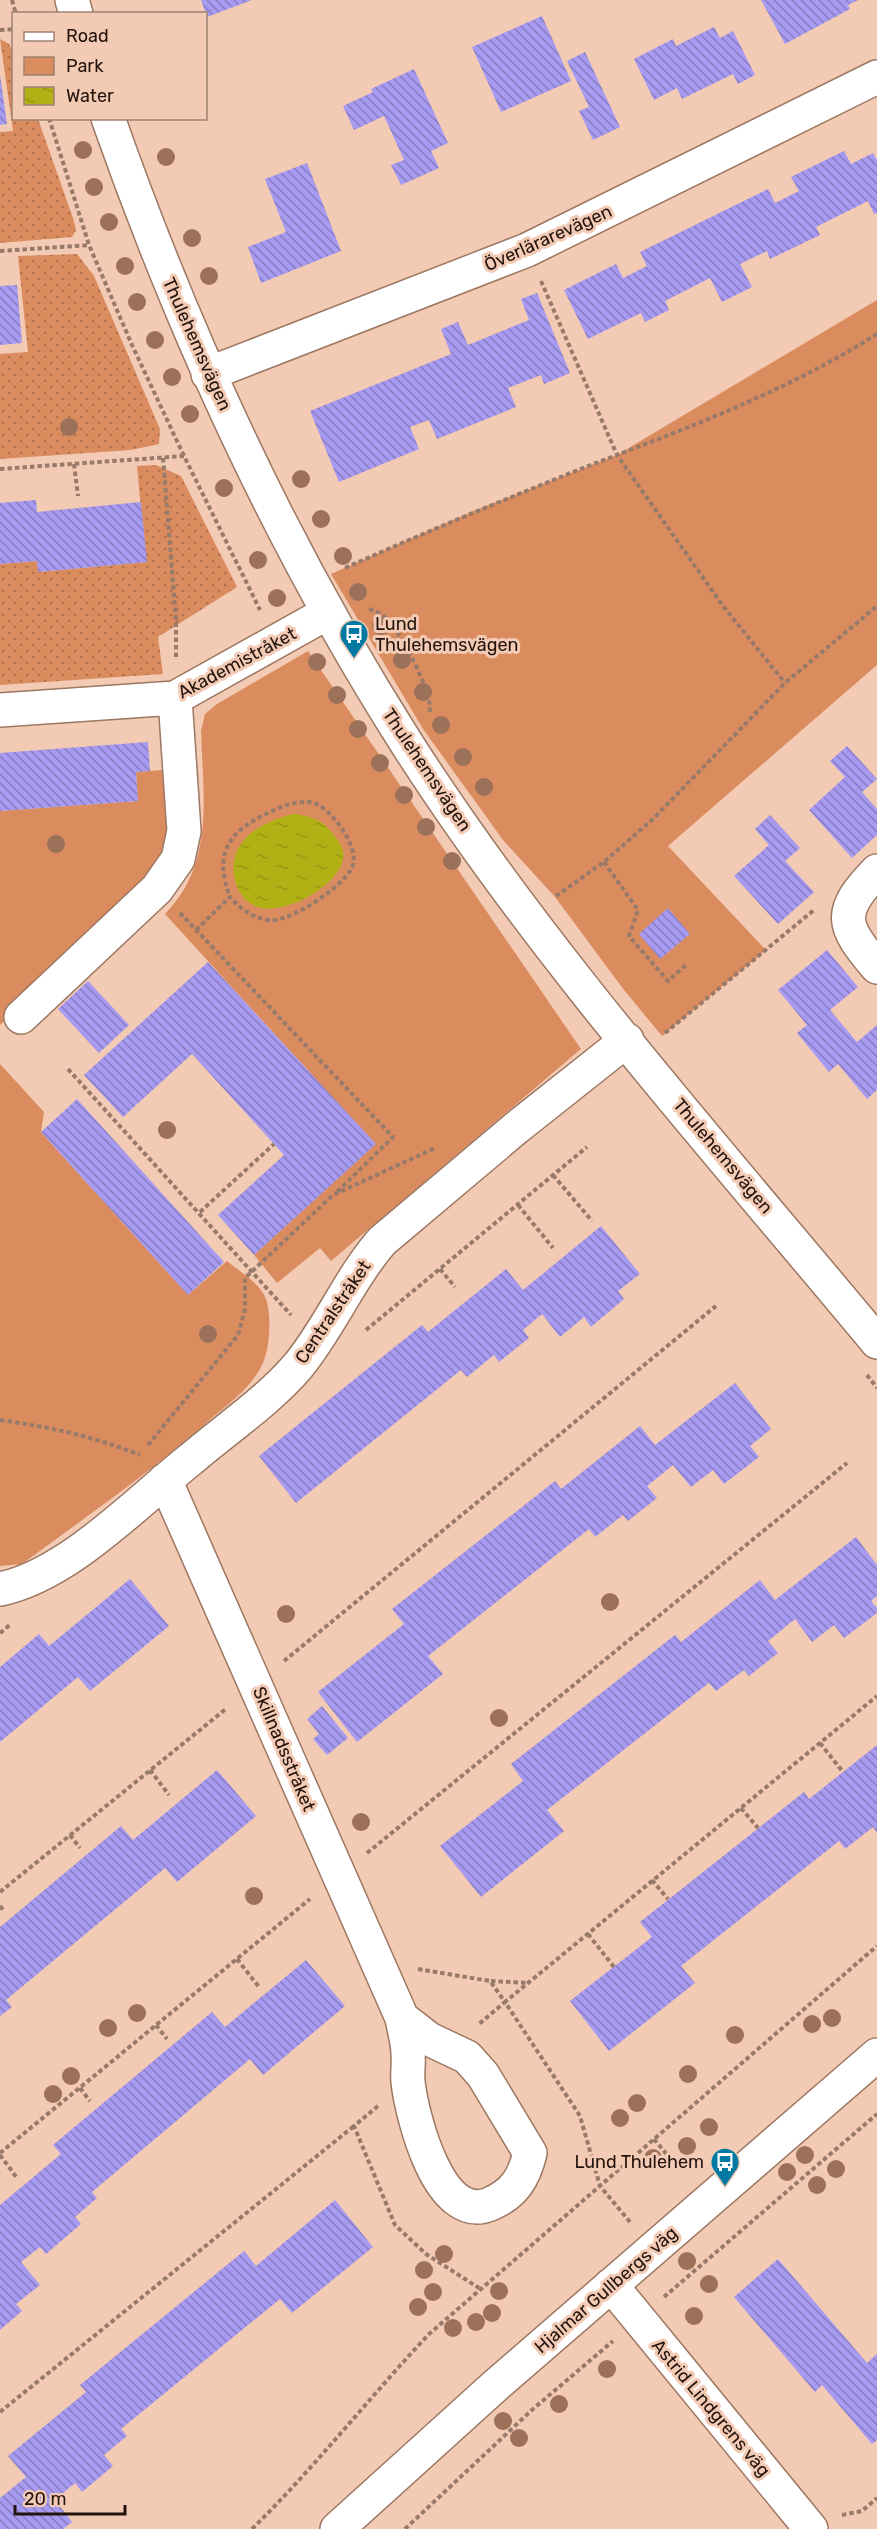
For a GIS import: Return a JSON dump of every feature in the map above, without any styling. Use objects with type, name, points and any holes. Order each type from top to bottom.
[{"type":"street","name":"Överlärarevägen","points":[[208,374],[527,250],[877,77]]},
{"type":"street","name":"Thulehemsvägen","points":[[109,120],[143,220],[208,374],[268,501],[327,614],[408,746],[529,918],[877,1342]]},
{"type":"street","name":"Akademistråket","points":[[0,710],[175,698],[327,614]]},
{"type":"street","points":[[21,1017],[157,889],[170,874],[183,845],[184,811],[175,698]]},
{"type":"street","points":[[877,871],[855,896],[849,910],[853,934],[877,967]]},
{"type":"street","name":"Centralstråket","points":[[0,1589],[23,1584],[49,1571],[84,1546],[259,1403],[297,1367],[331,1320],[364,1264],[390,1233],[516,1128],[627,1040]]},
{"type":"street","name":"Skillnadsstråket","points":[[165,1480],[257,1684],[402,2018],[408,2054],[408,2081],[417,2129],[438,2178],[452,2197],[469,2206],[488,2205],[515,2190],[526,2170],[530,2153],[483,2075],[467,2057],[447,2049],[402,2018]]},
{"type":"street","name":"Hjalmar Gullbergs väg","points":[[337,2529],[495,2386],[877,2055]]},
{"type":"street","name":"Astrid Lindgrens väg","points":[[611,2286],[811,2529]]},
{"type":"path","points":[[50,120],[89,245],[184,456],[277,642]]},
{"type":"path","points":[[0,251],[89,245]]},
{"type":"path","points":[[527,250],[617,455],[717,598],[786,683]]},
{"type":"path","points":[[341,569],[476,510],[741,407],[815,371],[877,334]]},
{"type":"path","points":[[0,469],[184,456]]},
{"type":"path","points":[[163,458],[176,620],[175,698]]},
{"type":"path","points":[[74,464],[78,496]]},
{"type":"path","points":[[529,918],[604,862],[653,819],[786,683],[877,606]]},
{"type":"path","points":[[366,608],[389,621],[427,688],[432,707],[427,718]]},
{"type":"path","points":[[312,802],[324,808],[338,823],[350,843],[354,853],[353,865],[341,883],[298,912],[270,921],[244,912],[230,897],[223,879],[223,850],[234,835],[282,806],[312,802]]},
{"type":"path","points":[[604,862],[638,910],[630,936],[668,981],[686,965]]},
{"type":"path","points":[[135,1464],[238,1335],[245,1310],[245,1278],[393,1137],[157,889]]},
{"type":"path","points":[[196,930],[230,897]]},
{"type":"path","points":[[662,1036],[816,909],[849,910]]},
{"type":"path","points":[[68,1069],[283,1305]]},
{"type":"path","points":[[200,1212],[274,1144]]},
{"type":"path","points":[[333,1195],[440,1145]]},
{"type":"path","points":[[358,1337],[587,1147]]},
{"type":"path","points":[[553,1175],[592,1221]]},
{"type":"path","points":[[518,1205],[553,1248]]},
{"type":"path","points":[[440,1269],[455,1287]]},
{"type":"path","points":[[0,1892],[257,1684],[716,1306]]},
{"type":"path","points":[[0,1420],[40,1424],[140,1455]]},
{"type":"path","points":[[17,2178],[0,2154],[339,1875],[847,1463]]},
{"type":"path","points":[[447,2049],[877,1696]]},
{"type":"path","points":[[820,1743],[843,1772]]},
{"type":"path","points":[[150,1770],[169,1795]]},
{"type":"path","points":[[741,1808],[758,1828]]},
{"type":"path","points":[[70,1835],[80,1848]]},
{"type":"path","points":[[652,1880],[668,1899]]},
{"type":"path","points":[[0,1906],[4,1911]]},
{"type":"path","points":[[588,1934],[614,1967]]},
{"type":"path","points":[[252,2529],[302,2479],[387,2379],[429,2334],[479,2288],[877,1946]]},
{"type":"path","points":[[237,1959],[259,1987]]},
{"type":"path","points":[[378,1963],[490,1981],[528,1983]]},
{"type":"path","points":[[490,1981],[580,2116],[600,2186],[681,2282]]},
{"type":"path","points":[[156,2025],[167,2039]]},
{"type":"path","points":[[0,2412],[408,2081]]},
{"type":"path","points":[[80,2088],[90,2101]]},
{"type":"path","points":[[354,2126],[395,2225],[426,2254],[479,2288]]},
{"type":"path","points":[[654,2139],[673,2162],[695,2165]]},
{"type":"green space","points":[[0,39],[9,44],[12,50],[12,120],[38,120],[73,218],[76,230],[72,237],[0,243],[0,132],[13,131]]},
{"type":"green space","points":[[77,254],[94,276],[160,429],[159,444],[131,450],[0,459],[0,354],[28,352],[18,256]]},
{"type":"green space","points":[[877,300],[877,665],[668,846],[766,950],[662,1036],[624,990],[555,897],[503,840],[423,729],[331,574],[476,510],[617,455]]},
{"type":"green space","points":[[156,465],[181,476],[237,587],[158,637],[163,674],[0,685],[0,564],[37,561],[39,572],[146,562],[137,466]]},
{"type":"green space","points":[[308,651],[581,1049],[331,1261],[320,1248],[277,1283],[254,1255],[375,1144],[165,914],[181,894],[192,873],[199,851],[204,804],[201,731],[205,714],[217,704]]},
{"type":"green space","points":[[162,770],[167,827],[165,850],[145,892],[0,1025],[0,811],[138,801],[136,772]]},
{"type":"green space","points":[[0,1064],[44,1112],[41,1132],[188,1295],[227,1261],[263,1293],[268,1306],[269,1324],[268,1343],[261,1367],[252,1381],[234,1400],[144,1474],[22,1564],[0,1566]]},
{"type":"water","points":[[294,814],[311,818],[325,825],[341,845],[343,859],[339,870],[318,891],[289,905],[261,908],[247,901],[238,888],[234,876],[237,852],[242,842],[260,827]]},
{"type":"building","points":[[201,0],[252,0],[207,17]]},
{"type":"building","points":[[761,0],[858,0],[848,5],[850,9],[785,44]]},
{"type":"building","points":[[542,16],[571,81],[501,112],[472,47]]},
{"type":"building","points":[[714,27],[720,38],[733,31],[755,75],[738,84],[733,74],[682,99],[677,88],[654,100],[634,59],[673,39],[676,46]]},
{"type":"building","points":[[585,52],[620,127],[593,140],[579,111],[589,107],[567,61]]},
{"type":"building","points":[[414,69],[448,143],[431,151],[439,168],[401,185],[391,165],[404,160],[384,116],[354,130],[343,106],[373,92],[371,89]]},
{"type":"building","points":[[0,75],[7,124],[0,125]]},
{"type":"building","points":[[844,151],[851,164],[873,153],[877,160],[877,213],[874,214],[868,201],[816,227],[820,235],[770,259],[767,251],[740,264],[752,287],[722,302],[710,278],[665,301],[669,310],[645,322],[641,313],[588,339],[564,290],[616,264],[623,278],[647,266],[640,252],[768,189],[775,203],[799,191],[791,177]]},
{"type":"building","points":[[307,163],[341,251],[261,283],[248,247],[286,232],[265,179]]},
{"type":"building","points":[[17,285],[22,343],[0,345],[0,286]]},
{"type":"building","points":[[537,293],[570,373],[544,384],[541,375],[508,388],[516,407],[437,439],[429,420],[410,427],[419,449],[339,482],[310,411],[451,354],[441,329],[458,322],[468,345],[529,320],[521,299]]},
{"type":"building","points":[[36,500],[37,512],[141,502],[147,562],[38,572],[37,561],[0,564],[0,503]]},
{"type":"building","points":[[148,742],[150,771],[136,772],[138,801],[0,811],[0,753]]},
{"type":"building","points":[[847,746],[877,779],[862,792],[877,809],[877,835],[852,858],[809,810],[845,777],[830,761]]},
{"type":"building","points":[[770,815],[800,848],[785,861],[814,892],[778,924],[734,876],[769,845],[755,829]]},
{"type":"building","points":[[668,908],[690,934],[660,959],[639,934]]},
{"type":"building","points":[[827,950],[858,987],[830,1010],[857,1042],[877,1025],[877,1090],[867,1099],[838,1064],[829,1072],[797,1033],[807,1025],[778,990]]},
{"type":"building","points":[[208,962],[376,1144],[254,1255],[218,1215],[284,1155],[192,1054],[123,1117],[84,1075]]},
{"type":"building","points":[[88,981],[129,1025],[99,1053],[58,1009]]},
{"type":"building","points":[[77,1099],[224,1262],[188,1295],[41,1132]]},
{"type":"building","points":[[601,1226],[640,1274],[618,1291],[624,1299],[591,1327],[584,1317],[560,1337],[542,1314],[523,1330],[529,1338],[499,1362],[494,1355],[467,1377],[461,1370],[296,1503],[259,1456],[422,1325],[428,1332],[506,1269],[523,1290]]},
{"type":"building","points":[[735,1383],[771,1429],[750,1446],[759,1457],[724,1484],[713,1470],[691,1487],[673,1465],[647,1486],[657,1498],[628,1521],[623,1515],[595,1537],[589,1529],[428,1656],[443,1674],[357,1742],[318,1692],[404,1624],[392,1609],[555,1481],[561,1489],[640,1426],[655,1445]]},
{"type":"building","points":[[856,1537],[877,1565],[877,1596],[871,1601],[877,1608],[877,1613],[844,1638],[834,1625],[812,1642],[795,1619],[768,1641],[778,1653],[749,1676],[744,1670],[716,1691],[709,1683],[547,1810],[564,1831],[481,1897],[440,1846],[523,1781],[511,1764],[675,1635],[681,1642],[760,1580],[775,1600]]},
{"type":"building","points":[[130,1579],[169,1626],[90,1691],[78,1677],[0,1742],[0,1667],[39,1634],[49,1646]]},
{"type":"building","points":[[322,1706],[348,1738],[327,1755],[313,1739],[319,1734],[307,1719]]},
{"type":"building","points":[[877,1745],[877,1833],[873,1827],[845,1849],[839,1841],[681,1966],[695,1983],[609,2051],[570,2001],[652,1937],[640,1922],[804,1792],[809,1799]]},
{"type":"building","points":[[217,1770],[256,1816],[177,1882],[165,1868],[6,2000],[12,2007],[0,2016],[0,1927],[121,1826],[133,1840]]},
{"type":"building","points":[[306,1960],[345,2006],[263,2075],[250,2059],[92,2192],[97,2198],[75,2217],[81,2224],[46,2254],[40,2247],[21,2262],[40,2285],[16,2304],[22,2311],[0,2330],[0,2205],[61,2154],[53,2145],[212,2012],[225,2027]]},
{"type":"building","points":[[335,2200],[373,2247],[292,2313],[280,2299],[121,2429],[127,2436],[104,2455],[113,2466],[82,2492],[75,2483],[55,2500],[72,2522],[63,2529],[0,2529],[0,2498],[26,2477],[8,2456],[86,2392],[80,2385],[244,2251],[256,2266]]},
{"type":"building","points":[[778,2259],[867,2363],[877,2354],[877,2440],[872,2444],[822,2385],[815,2392],[734,2297]]},
{"type":"place","name":"Lund Thulehemsvägen","points":[[354,660]]},
{"type":"place","name":"Lund Thulehem","points":[[725,2188]]}]
